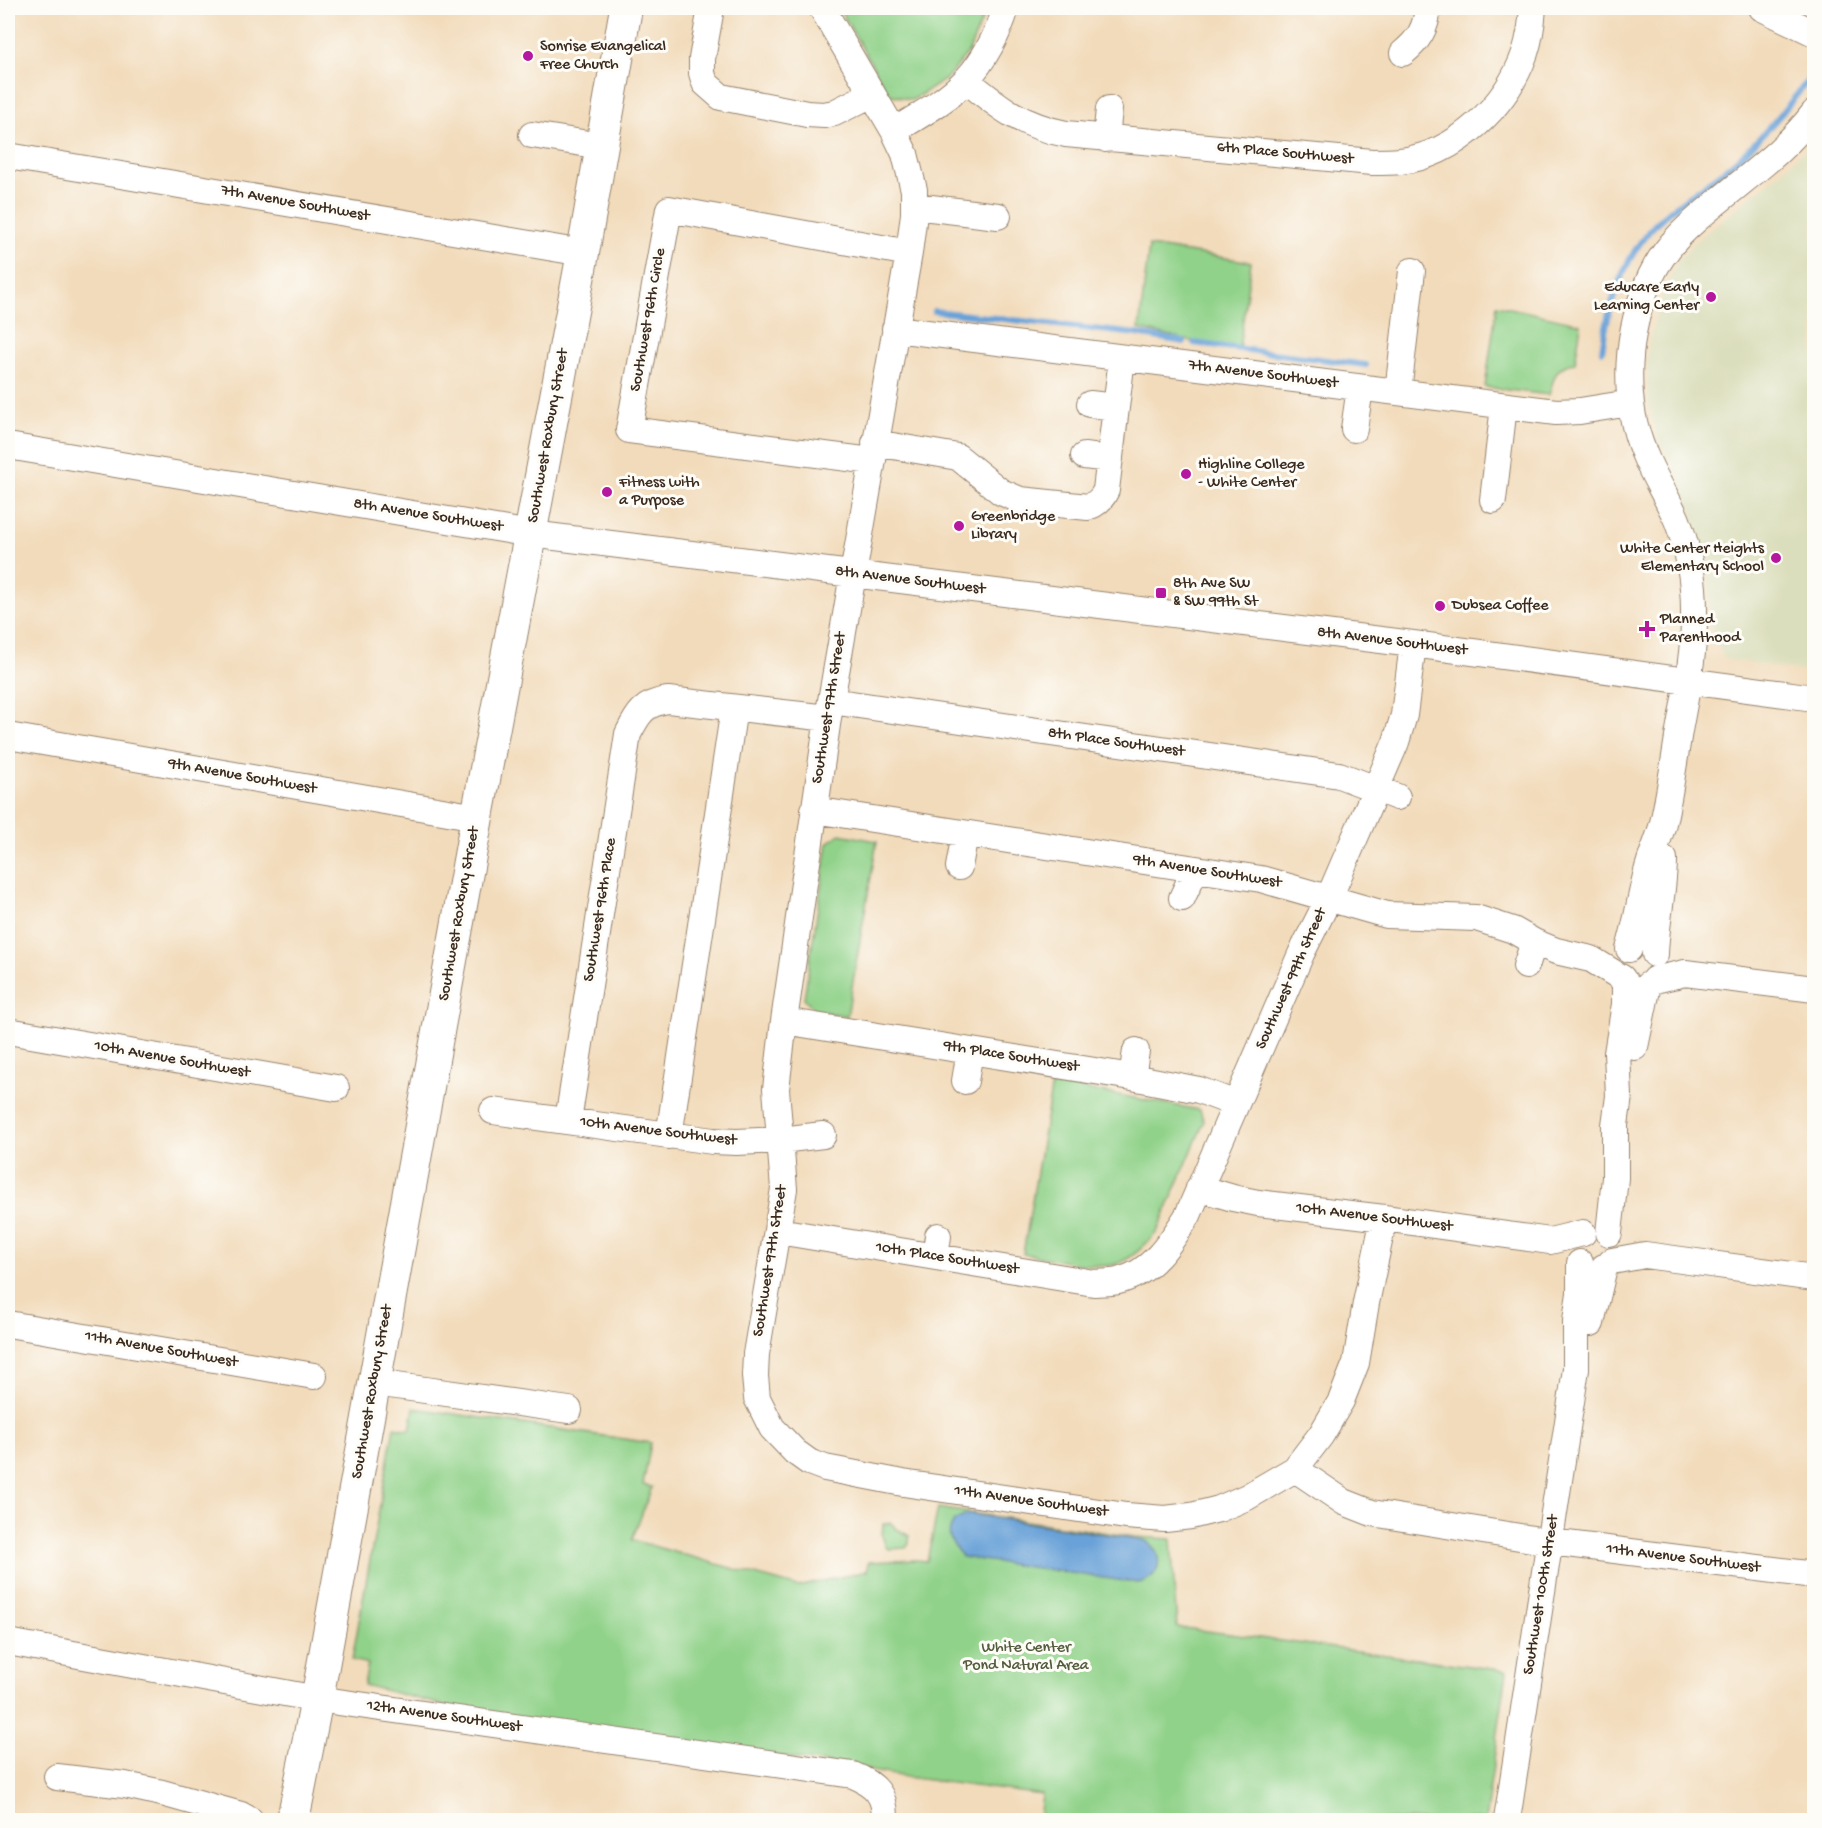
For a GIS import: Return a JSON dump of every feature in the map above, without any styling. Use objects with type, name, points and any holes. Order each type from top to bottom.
[{"type":"main road","name":"Southwest Roxbury Street","points":[[293,1821],[583,253],[626,8]]},
{"type":"street","points":[[711,8],[702,59],[702,73],[711,91],[721,97],[807,114],[824,115],[834,113],[873,94]]},
{"type":"street","name":"Southwest 97th Street","points":[[772,1428],[757,1398],[755,1376],[756,1354],[784,1189],[776,1089],[814,810],[852,573],[909,253],[914,206],[910,170],[894,131],[822,8]]},
{"type":"street","points":[[894,131],[944,98],[966,80],[994,37],[1005,8]]},
{"type":"street","points":[[1403,53],[1415,43],[1424,30],[1428,8]]},
{"type":"street","name":"6th Place Southwest","points":[[966,80],[1016,118],[1034,126],[1066,134],[1372,162],[1401,161],[1429,153],[1460,138],[1484,119],[1518,73],[1526,50],[1533,8]]},
{"type":"street","points":[[1762,8],[1815,33]]},
{"type":"street","points":[[1106,139],[1109,109]]},
{"type":"street","name":"Southwest 100th Street","points":[[1627,951],[1638,918],[1647,871],[1663,825],[1689,681],[1694,610],[1691,575],[1677,521],[1644,453],[1630,403],[1629,363],[1632,340],[1650,277],[1666,249],[1685,228],[1800,131],[1815,113]]},
{"type":"street","points":[[532,135],[600,146]]},
{"type":"street","name":"7th Avenue Southwest","points":[[8,156],[583,253]]},
{"type":"street","points":[[914,206],[998,216]]},
{"type":"street","name":"Southwest 96th Circle","points":[[874,452],[629,430],[669,209],[909,253]]},
{"type":"street","points":[[1398,392],[1412,272]]},
{"type":"street","name":"7th Avenue Southwest","points":[[895,329],[1556,412],[1580,411],[1630,403]]},
{"type":"street","points":[[874,452],[958,457],[1001,492],[1020,500],[1088,507],[1103,496],[1110,459],[1122,358]]},
{"type":"street","points":[[1354,429],[1360,388]]},
{"type":"street","points":[[1090,404],[1116,407]]},
{"type":"street","points":[[1493,500],[1504,406]]},
{"type":"street","name":"8th Avenue Southwest","points":[[8,446],[531,534],[1413,644],[1815,698]]},
{"type":"street","points":[[1084,456],[1110,459]]},
{"type":"street","name":"Southwest 99th Street","points":[[1117,1282],[1137,1274],[1156,1259],[1171,1242],[1188,1215],[1301,954],[1386,793],[1404,715],[1413,644]]},
{"type":"street","name":"8th Place Southwest","points":[[649,705],[668,700],[734,708],[830,710],[1339,775],[1386,793]]},
{"type":"street","name":"Southwest 96th Place","points":[[568,1121],[628,734],[637,716],[649,705]]},
{"type":"street","points":[[669,1136],[734,708]]},
{"type":"street","name":"9th Avenue Southwest","points":[[8,736],[477,817]]},
{"type":"street","name":"9th Avenue Southwest","points":[[814,810],[1261,879],[1387,915],[1476,918],[1513,930],[1556,951],[1643,973],[1685,973],[1815,989]]},
{"type":"street","name":"Southwest 100th Street","points":[[1507,1821],[1576,1369],[1592,1322],[1595,1248],[1615,1178],[1615,1125],[1619,1096],[1634,1055],[1643,973],[1657,921],[1664,874],[1663,825]]},
{"type":"street","points":[[959,867],[964,834]]},
{"type":"street","points":[[1182,898],[1195,870]]},
{"type":"street","points":[[1526,966],[1534,942]]},
{"type":"street","points":[[1627,951],[1644,947],[1643,973]]},
{"type":"street","name":"9th Avenue Southwest","points":[[1591,959],[1627,951]]},
{"type":"street","name":"9th Place Southwest","points":[[784,1021],[932,1034],[970,1051],[1199,1090],[1236,1104]]},
{"type":"street","name":"10th Avenue Southwest","points":[[8,1031],[336,1088]]},
{"type":"street","points":[[965,1081],[970,1051]]},
{"type":"street","points":[[1132,1077],[1136,1051]]},
{"type":"street","name":"10th Avenue Southwest","points":[[493,1111],[669,1136],[736,1142],[823,1135]]},
{"type":"street","name":"10th Avenue Southwest","points":[[1199,1188],[1258,1203],[1384,1218],[1595,1248]]},
{"type":"street","points":[[1295,1469],[1321,1435],[1341,1401],[1356,1364],[1384,1218]]},
{"type":"street","name":"10th Place Southwest","points":[[778,1231],[937,1247],[1094,1283],[1117,1282]]},
{"type":"street","points":[[1595,1248],[1815,1278]]},
{"type":"street","name":"11th Avenue Southwest","points":[[8,1324],[314,1376]]},
{"type":"street","points":[[375,1383],[569,1410]]},
{"type":"street","name":"11th Avenue Southwest","points":[[772,1428],[795,1452],[809,1462],[825,1468],[903,1483],[1126,1516],[1164,1519],[1219,1509],[1247,1497],[1295,1469],[1344,1502],[1372,1513],[1551,1542],[1815,1575]]},
{"type":"street","name":"12th Avenue Southwest","points":[[8,1642],[317,1699],[853,1774],[868,1781],[878,1791],[882,1799],[885,1821]]},
{"type":"street","points":[[57,1777],[125,1785],[162,1793],[221,1809],[250,1821]]},
{"type":"shaded area","points":[[1814,141],[1814,673],[1724,659],[1710,623],[1708,559],[1680,479],[1658,438],[1648,401],[1647,364],[1649,343],[1657,312],[1666,284],[1680,259],[1697,240],[1778,175]]},
{"type":"green space","points":[[839,8],[987,8],[969,51],[945,80],[912,100],[889,94]]},
{"type":"green space","points":[[1149,246],[1251,262],[1239,349],[1139,329]]},
{"type":"green space","points":[[1497,305],[1581,324],[1575,363],[1563,366],[1556,373],[1549,395],[1485,387]]},
{"type":"green space","points":[[840,834],[877,841],[847,1016],[815,1010],[804,998],[828,843]]},
{"type":"green space","points":[[1052,1083],[1200,1110],[1204,1122],[1157,1232],[1137,1252],[1119,1263],[1103,1266],[1092,1265],[1023,1254]]},
{"type":"green space","name":"White Center Pond Natural Area","points":[[414,1408],[651,1443],[643,1485],[652,1487],[632,1540],[798,1587],[867,1571],[868,1562],[927,1561],[938,1508],[1135,1537],[1171,1539],[1177,1627],[1507,1671],[1485,1820],[1039,1820],[1042,1795],[485,1716],[364,1685],[368,1664],[352,1660],[394,1427],[410,1430]]},
{"type":"green space","points":[[891,1523],[909,1536],[909,1543],[905,1548],[889,1549],[886,1547],[882,1536],[883,1524]]},
{"type":"water","points":[[969,1514],[1144,1540],[1156,1551],[1158,1564],[1152,1576],[1138,1583],[962,1557],[951,1539],[950,1530],[955,1520]]},
{"type":"waterway","points":[[1602,351],[1609,314],[1621,278],[1629,261],[1650,230],[1678,204],[1725,170],[1748,149],[1809,79]]},
{"type":"waterway","points":[[934,311],[1137,334],[1184,342]]},
{"type":"waterway","points":[[1194,343],[1366,365]]},
{"type":"place","name":"Sonrise Evangelical Free Church","points":[[528,56]]},
{"type":"place","name":"Educare Early Learning Center","points":[[1711,297]]},
{"type":"place","name":"Highline College - White Center","points":[[1186,474]]},
{"type":"place","name":"Fitness with a Purpose","points":[[607,492]]},
{"type":"place","name":"Greenbridge Library","points":[[959,526]]},
{"type":"place","name":"White Center Heights Elementary School","points":[[1776,558]]},
{"type":"place","name":"8th Ave SW & SW 99th St","points":[[1161,593]]},
{"type":"place","name":"Dubsea Coffee","points":[[1440,606]]},
{"type":"place","name":"Planned Parenthood","points":[[1647,629]]}]
